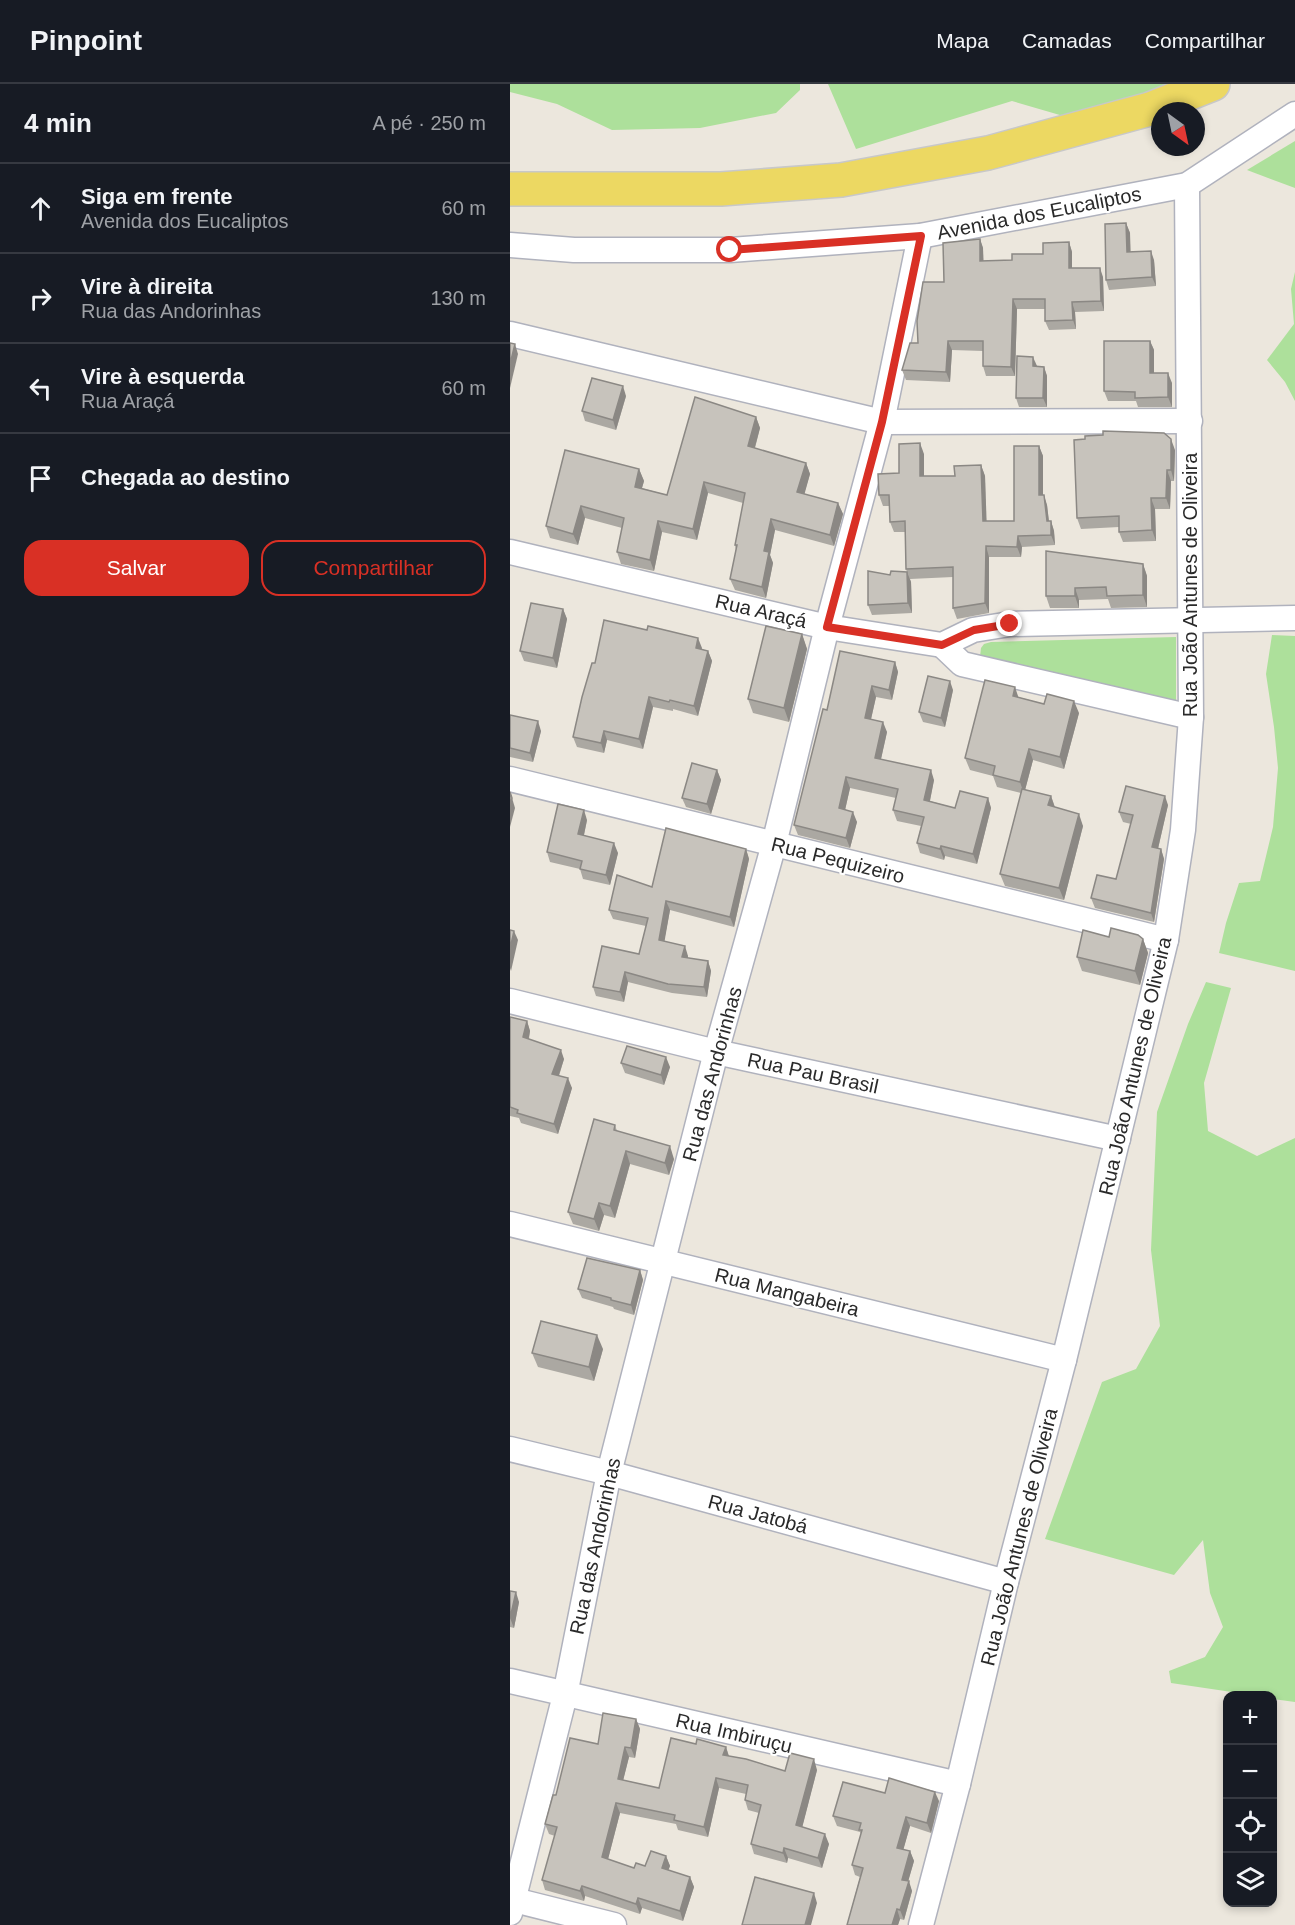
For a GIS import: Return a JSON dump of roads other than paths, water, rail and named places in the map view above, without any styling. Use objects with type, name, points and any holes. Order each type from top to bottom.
[{"type":"main road","points":[[510,189],[721,189],[841,180],[988,153],[1150,109],[1213,84]]},
{"type":"street","name":"Avenida dos Eucaliptos","points":[[510,245],[574,250],[730,250],[921,236],[1187,185],[1295,114]]},
{"type":"street","name":"Rua João Antunes de Oliveira","points":[[921,1925],[1064,1359],[1166,940],[1183,830],[1191,717],[1187,185]]},
{"type":"street","name":"Rua das Andorinhas","points":[[511,1904],[565,1695],[609,1473],[716,1052],[774,844],[827,627],[882,422],[921,236]]},
{"type":"street","points":[[510,334],[882,422],[1190,422]]},
{"type":"street","name":"Rua Araçá","points":[[510,552],[827,627],[942,645]]},
{"type":"street","points":[[1191,717],[962,664],[942,645],[974,630],[1010,624],[1295,618]]},
{"type":"street","name":"Rua Pequizeiro","points":[[510,778],[1166,940]]},
{"type":"street","name":"Rua Pau Brasil","points":[[510,1000],[716,1052],[1118,1139]]},
{"type":"street","name":"Rua Mangabeira","points":[[510,1224],[1064,1359]]},
{"type":"street","name":"Rua Jatobá","points":[[510,1449],[609,1473],[1006,1582]]},
{"type":"street","name":"Rua Imbiruçu","points":[[510,1681],[958,1784]]},
{"type":"street","points":[[511,1904],[615,1925]]}]
